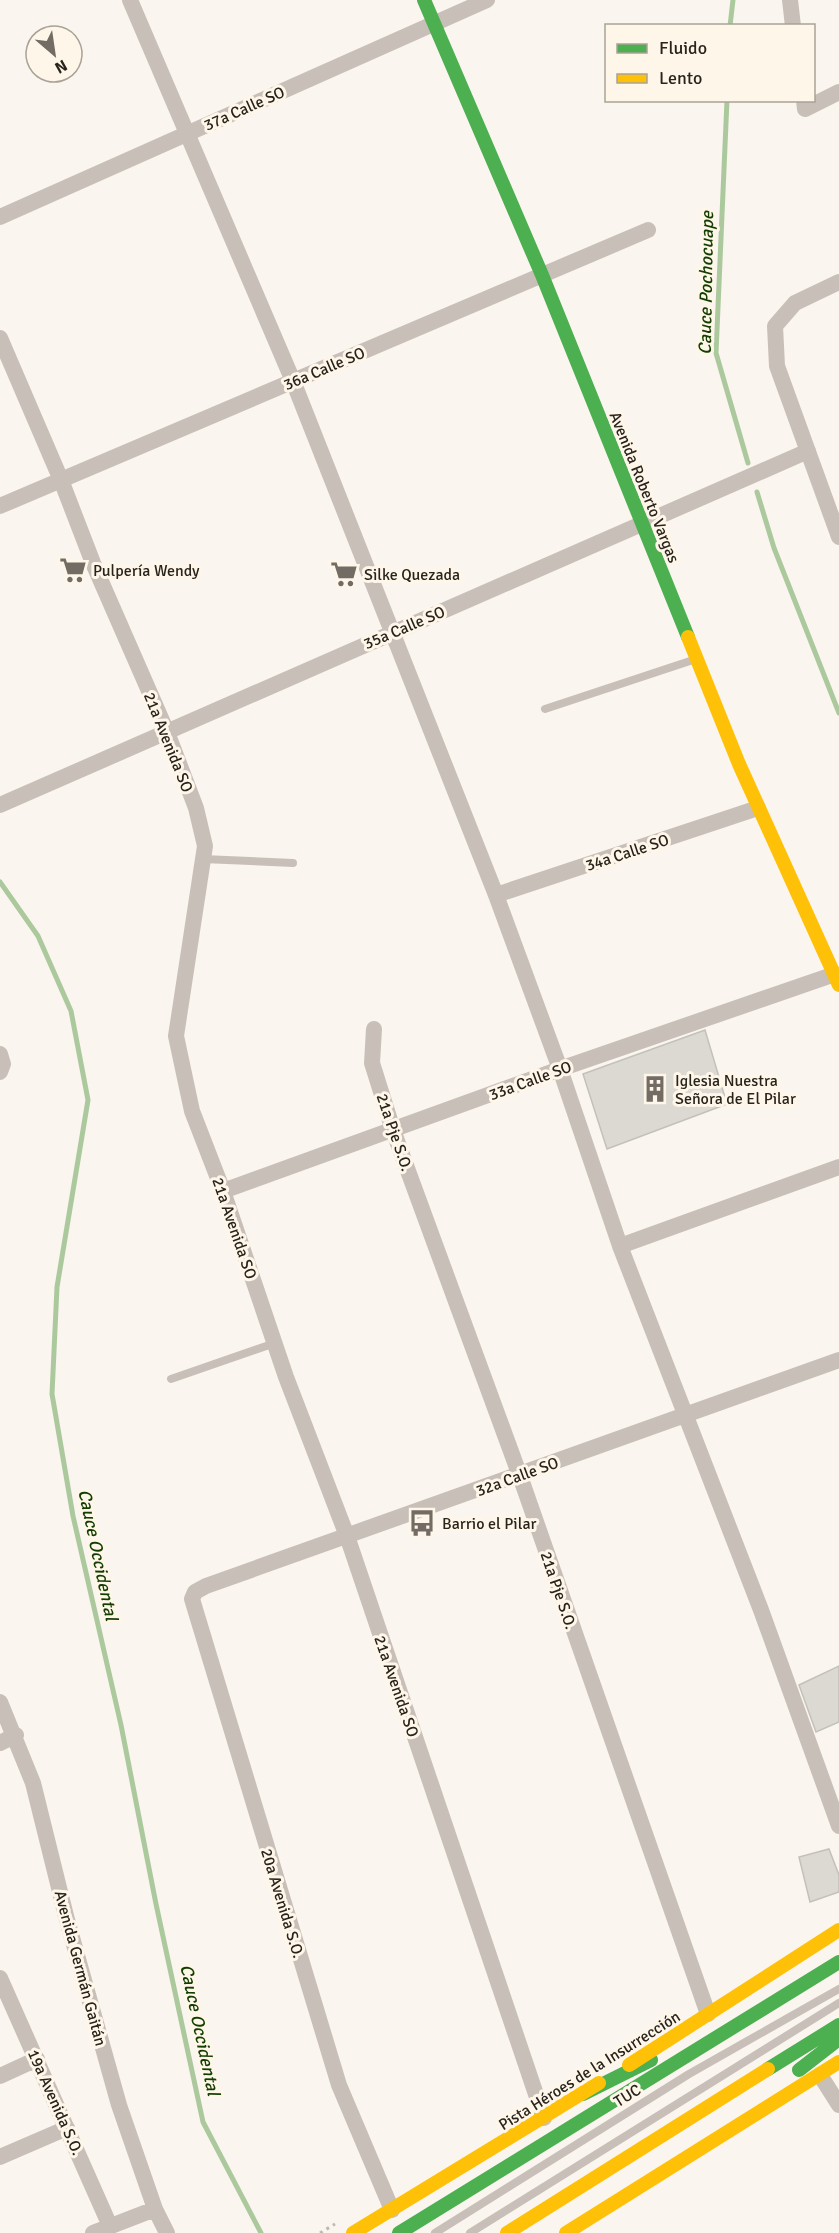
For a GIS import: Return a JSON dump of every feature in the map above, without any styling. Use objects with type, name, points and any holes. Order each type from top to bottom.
[{"type":"street","points":[[130,0],[293,381],[496,895],[560,1069],[620,1246],[761,1610],[839,1826]]},
{"type":"street","name":"Avenida Roberto Vargas","points":[[424,0],[542,275],[758,808],[838,977]]},
{"type":"street","name":"37a Calle SO","points":[[0,216],[487,0]]},
{"type":"street","points":[[791,1],[793,24]]},
{"type":"street","points":[[804,102],[805,109],[839,92]]},
{"type":"street","name":"36a Calle SO","points":[[0,506],[648,230]]},
{"type":"street","points":[[839,282],[795,303],[775,326],[777,366],[839,537]]},
{"type":"street","name":"21a Avenida SO","points":[[0,338],[61,480],[93,563],[167,732],[196,808],[205,846],[176,1036],[192,1111],[347,1536],[544,2118]]},
{"type":"street","name":"35a Calle SO","points":[[0,805],[393,631],[642,526],[808,451]]},
{"type":"street","name":"34a Calle SO","points":[[496,895],[758,808]]},
{"type":"street","name":"33a Calle SO","points":[[223,1191],[560,1069],[838,977]]},
{"type":"street","name":"21a Pje S.O.","points":[[374,1029],[372,1063],[393,1130],[520,1476],[708,2014]]},
{"type":"street","points":[[0,1054],[3,1064],[0,1072]]},
{"type":"street","points":[[620,1246],[839,1167]]},
{"type":"street","name":"32a Calle SO","points":[[195,1592],[206,1586],[520,1476],[686,1412],[839,1360]]},
{"type":"street","name":"20a Avenida S.O.","points":[[195,1592],[192,1608],[339,2085],[392,2210]]},
{"type":"street","name":"Avenida Germán Gaitán","points":[[0,1702],[16,1735],[33,1783],[66,1916],[119,2105],[155,2209],[167,2233]]},
{"type":"street","points":[[0,1743],[16,1735]]},
{"type":"street","name":"Pista Héroes de la Insurrección","points":[[353,2233],[583,2094],[839,1930]]},
{"type":"street","points":[[583,2094],[692,2040],[784,1982],[839,1958]]},
{"type":"street","points":[[399,2233],[839,1962]]},
{"type":"street","name":"19a Avenida S.O.","points":[[0,1978],[110,2226]]},
{"type":"street","points":[[507,2233],[839,2025]]},
{"type":"street","points":[[666,2171],[739,2109],[819,2057],[839,2039]]},
{"type":"street","points":[[0,2076],[37,2059]]},
{"type":"street","points":[[566,2233],[839,2062]]},
{"type":"street","points":[[820,2074],[839,2105]]},
{"type":"street","points":[[0,2157],[67,2128]]},
{"type":"street","points":[[93,2233],[155,2209]]},
{"type":"lane","points":[[545,709],[696,659]]},
{"type":"lane","points":[[203,859],[293,863]]},
{"type":"lane","points":[[171,1379],[275,1343]]},
{"type":"lane","name":"TUC","points":[[435,2233],[689,2074],[839,1989]]},
{"type":"lane","points":[[470,2233],[839,2003]]},
{"type":"building","name":"Iglesia Nuestra Señora de El Pilar","points":[[705,1030],[727,1104],[607,1149],[583,1074]]},
{"type":"building","points":[[839,1666],[839,1722],[816,1732],[799,1685]]},
{"type":"building","points":[[829,1849],[839,1875],[839,1892],[810,1902],[799,1857]]},
{"type":"waterway","name":"Cauce Pochocuape","points":[[730,24],[733,0]]},
{"type":"waterway","name":"Cauce Pochocuape","points":[[727,102],[716,353],[748,463]]},
{"type":"waterway","name":"Cauce Pochocuape","points":[[757,492],[774,548],[839,713]]},
{"type":"waterway","name":"Cauce Occidental","points":[[0,882],[38,936],[71,1011],[88,1100],[57,1287],[52,1394],[73,1516],[121,1725],[156,1904],[203,2122],[261,2233]]},
{"type":"traffic: fast","points":[[424,0],[542,275],[688,637]]},
{"type":"traffic: fast","points":[[399,2233],[839,1962]]},
{"type":"traffic: fast","points":[[768,2069],[839,2025]]},
{"type":"traffic: fast","points":[[799,2070],[839,2039]]},
{"type":"traffic: fast","points":[[583,2094],[651,2060]]},
{"type":"traffic: slow","points":[[688,637],[739,764],[839,985]]},
{"type":"traffic: slow","points":[[629,2065],[839,1930]]},
{"type":"traffic: slow","points":[[566,2233],[839,2062]]},
{"type":"traffic: slow","points":[[507,2233],[768,2069]]},
{"type":"traffic: slow","points":[[353,2233],[599,2083]]},
{"type":"place","name":"Pulpería Wendy","points":[[73,570]]},
{"type":"place","name":"Silke Quezada","points":[[344,574]]},
{"type":"place","name":"Iglesia Nuestra Señora de El Pilar","points":[[655,1089]]},
{"type":"place","name":"Barrio el Pilar","points":[[422,1523]]}]
